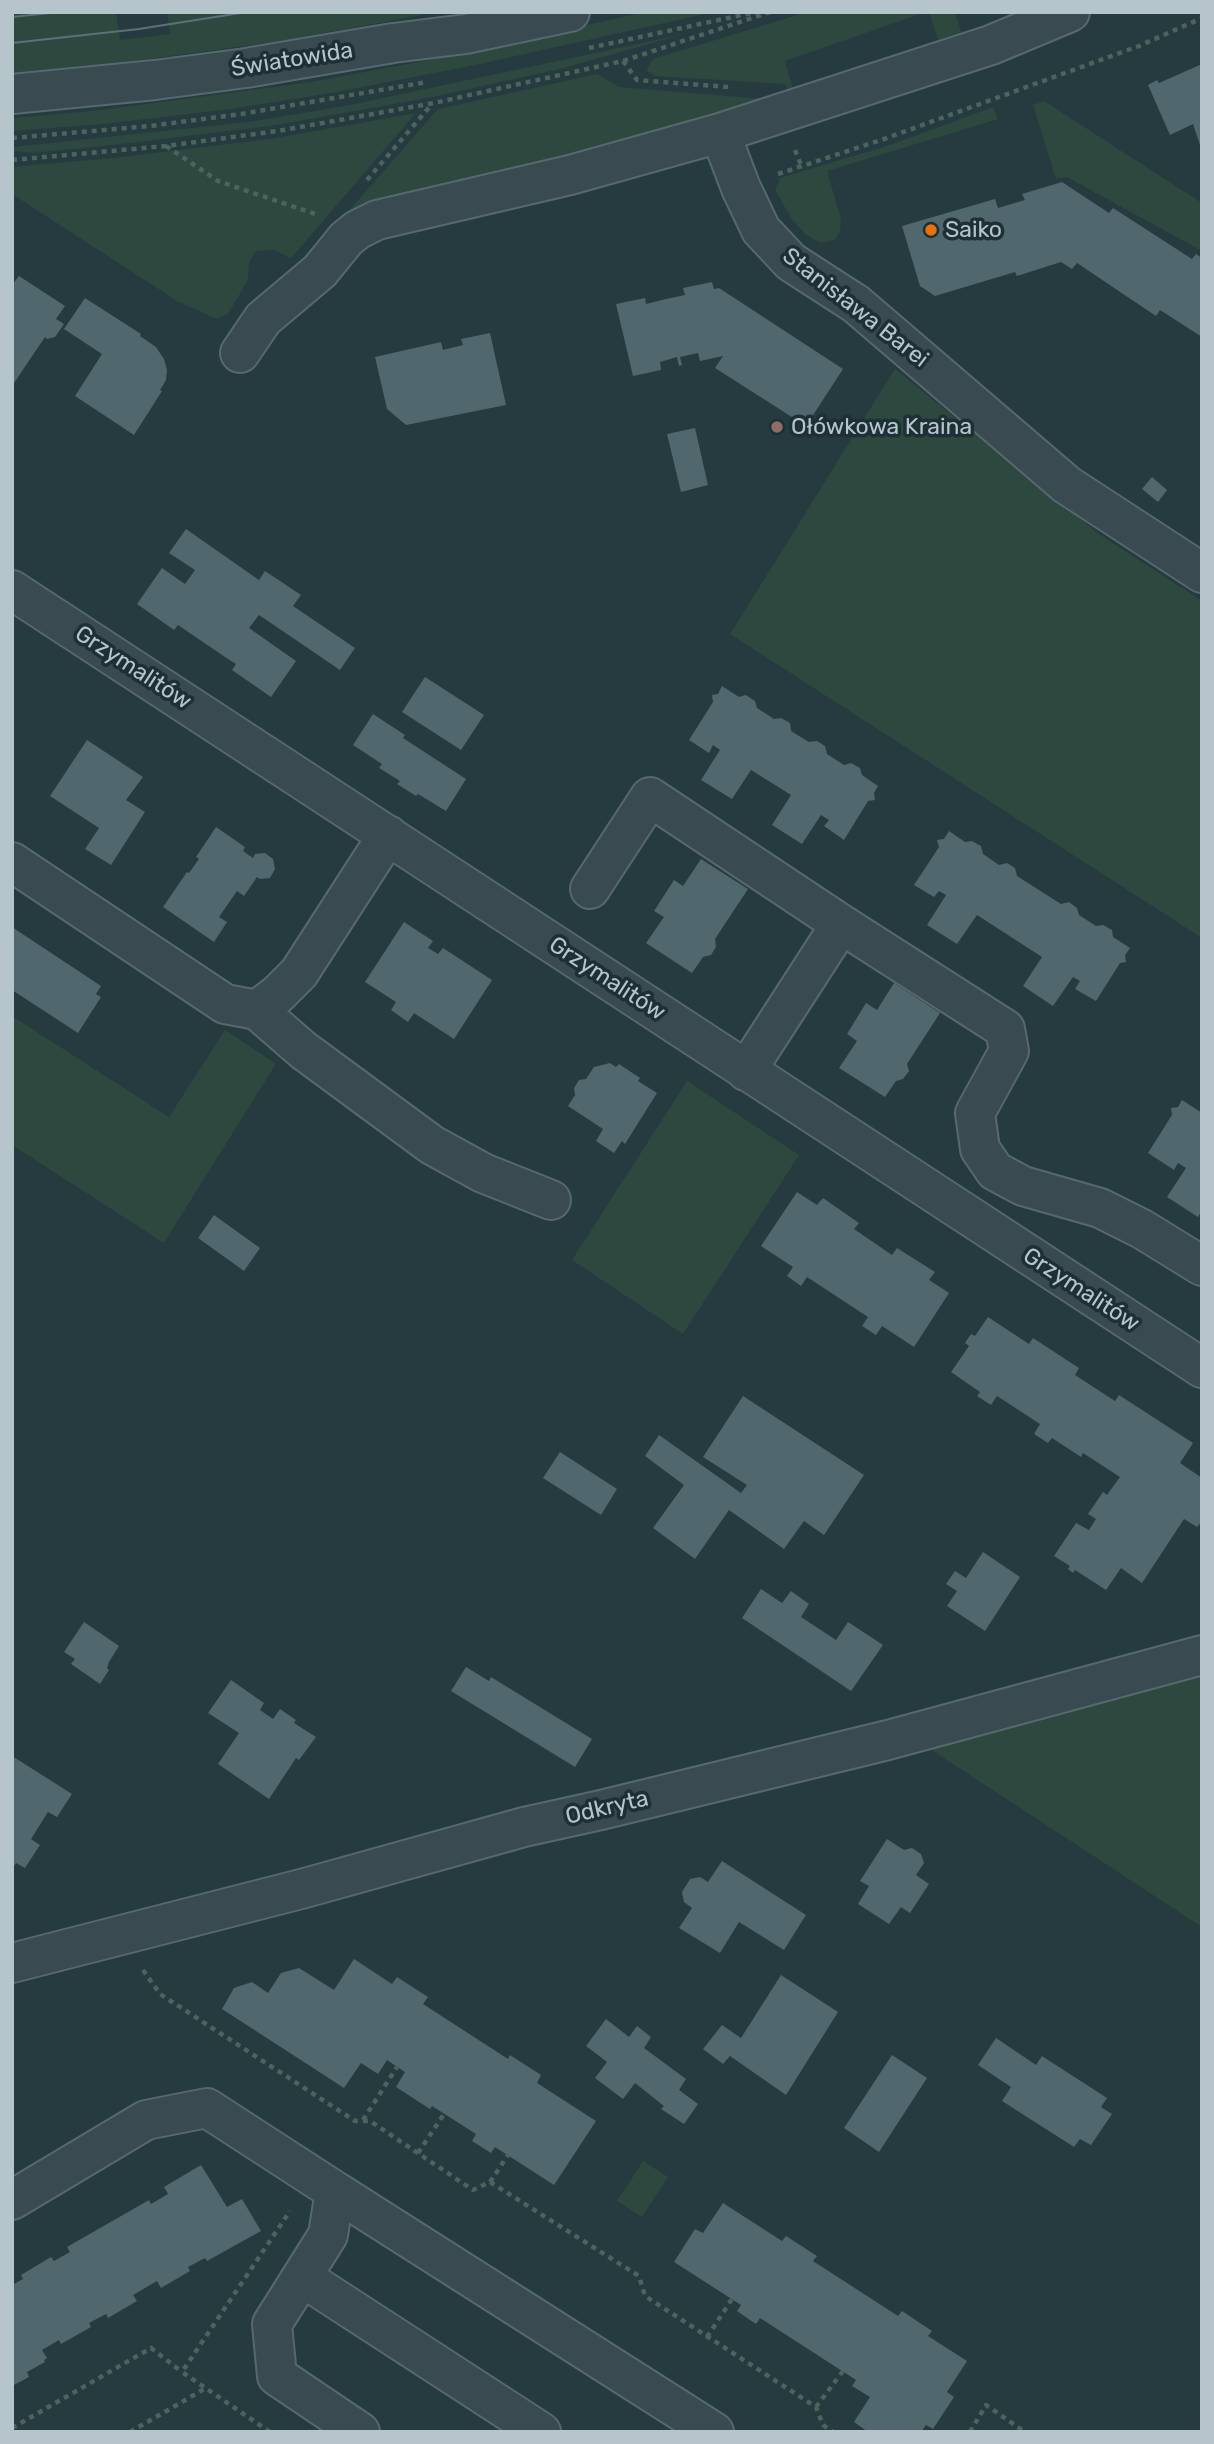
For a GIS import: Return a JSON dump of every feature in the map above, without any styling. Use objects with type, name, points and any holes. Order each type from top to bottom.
[{"type":"street","name":"Światowida","points":[[12,94],[246,68],[393,43],[479,32],[570,12]]},
{"type":"street","points":[[240,353],[263,319],[320,271],[346,239],[377,220],[570,175],[720,133],[991,45],[1070,12]]},
{"type":"street","name":"Stanisława Barei","points":[[720,133],[761,230],[791,262],[856,304],[1067,485],[1202,573]]},
{"type":"street","name":"Grzymalitów","points":[[12,590],[746,1071],[1197,1354]]},
{"type":"street","points":[[590,889],[650,797],[1005,1029],[1009,1051],[975,1113],[980,1149],[995,1171],[1023,1186],[1100,1209],[1142,1229],[1202,1266]]},
{"type":"street","points":[[257,1010],[299,973],[388,835]]},
{"type":"street","points":[[12,862],[225,1004],[257,1010],[303,1050],[432,1145],[484,1173],[551,1200]]},
{"type":"street","points":[[746,1071],[841,924]]},
{"type":"street","name":"Odkryta","points":[[12,1963],[305,1888],[524,1827],[888,1740],[1202,1655]]},
{"type":"street","points":[[12,2200],[146,2120],[207,2108],[714,2432]]},
{"type":"street","points":[[335,2191],[328,2235],[272,2324],[277,2376],[360,2432]]},
{"type":"street","points":[[302,2277],[541,2432]]},
{"type":"path","points":[[12,160],[166,146],[278,131],[434,103],[623,61],[770,12]]},
{"type":"path","points":[[623,61],[637,80]]},
{"type":"path","points":[[402,140],[434,103]]},
{"type":"path","points":[[166,146],[218,181],[320,216]]},
{"type":"path","points":[[144,1964],[143,1973],[160,1994],[355,2120],[370,2121],[473,2190],[491,2182],[508,2155]]},
{"type":"path","points":[[362,2121],[397,2067]]},
{"type":"path","points":[[418,2153],[444,2114]]},
{"type":"path","points":[[491,2182],[639,2276],[645,2296],[816,2407],[823,2425],[833,2432]]},
{"type":"path","points":[[182,2372],[296,2202]]},
{"type":"path","points":[[707,2337],[732,2299]]},
{"type":"path","points":[[12,2428],[150,2348],[270,2432]]},
{"type":"path","points":[[816,2407],[843,2371]]},
{"type":"path","points":[[130,2432],[206,2388]]},
{"type":"path","points":[[970,2432],[986,2405],[1026,2430],[1025,2432]]},
{"type":"green space","points":[[12,12],[116,12],[120,40],[170,34],[167,12],[439,12],[281,41],[133,61],[12,73]]},
{"type":"green space","points":[[645,12],[714,12],[475,65],[337,92],[231,109],[103,124],[12,131],[12,118],[101,110],[311,82],[445,57]]},
{"type":"green space","points":[[807,12],[926,12],[785,61],[793,90],[789,91],[785,84],[655,76],[646,70],[653,59]]},
{"type":"green space","points":[[929,12],[955,12],[961,32],[938,40]]},
{"type":"green space","points":[[685,34],[560,69],[433,97],[271,126],[104,146],[31,153],[12,151],[12,147],[248,122],[345,106]]},
{"type":"green space","points":[[597,74],[619,87],[765,99],[655,133],[370,203],[346,219],[347,213],[438,109]]},
{"type":"green space","points":[[1044,101],[1202,203],[1202,251],[1067,177],[1056,179],[1033,105]]},
{"type":"green space","points":[[993,107],[998,119],[827,171],[841,219],[840,232],[834,240],[821,243],[806,235],[791,218],[775,190],[780,178],[887,146]]},
{"type":"green space","points":[[416,113],[291,258],[274,250],[256,251],[249,262],[248,280],[228,314],[217,319],[177,301],[12,194],[12,167],[270,139]]},
{"type":"green space","points":[[895,369],[1099,534],[1202,601],[1202,938],[730,634]]},
{"type":"green space","points":[[12,1016],[169,1117],[225,1030],[276,1064],[164,1243],[12,1145]]},
{"type":"green space","points":[[687,1081],[799,1155],[683,1334],[572,1260]]},
{"type":"green space","points":[[1202,1675],[1202,1927],[930,1749],[1046,1717]]},
{"type":"green space","points":[[643,2161],[668,2177],[642,2217],[617,2201]]},
{"type":"building","points":[[1202,64],[1202,151],[1193,124],[1170,135],[1148,85],[1157,80],[1159,83]]},
{"type":"building","points":[[1062,182],[1109,213],[1113,208],[1192,259],[1196,254],[1202,258],[1202,337],[1160,310],[1156,316],[1077,263],[1072,269],[1061,262],[1017,276],[1015,272],[935,296],[920,286],[902,226],[995,199],[998,208],[1025,200],[1022,194]]},
{"type":"building","points":[[19,276],[65,306],[56,319],[64,324],[55,337],[45,337],[12,386],[12,285]]},
{"type":"building","points":[[712,282],[714,289],[719,288],[843,369],[806,426],[715,368],[723,356],[700,361],[698,353],[680,357],[682,365],[679,366],[677,357],[660,362],[661,370],[633,376],[616,304],[645,298],[646,304],[685,295],[683,288]]},
{"type":"building","points":[[85,298],[141,334],[140,336],[156,347],[164,359],[167,370],[166,380],[160,390],[162,391],[134,435],[75,396],[102,354],[64,329]]},
{"type":"building","points":[[490,333],[506,405],[406,425],[387,409],[375,357],[441,342],[443,350],[463,345],[461,339]]},
{"type":"building","points":[[695,428],[708,485],[681,492],[667,434]]},
{"type":"building","points":[[1152,477],[1167,490],[1158,502],[1142,489]]},
{"type":"building","points":[[186,529],[259,580],[265,571],[301,595],[293,606],[355,648],[340,670],[259,615],[249,628],[296,661],[271,697],[232,670],[236,664],[178,625],[174,630],[137,604],[162,568],[185,584],[195,570],[169,553]]},
{"type":"building","points":[[425,677],[484,715],[461,750],[402,712]]},
{"type":"building","points":[[722,686],[739,697],[746,695],[755,701],[757,708],[774,719],[781,718],[790,723],[791,731],[809,742],[817,741],[825,746],[827,754],[844,765],[851,763],[860,768],[862,775],[878,786],[874,793],[875,800],[868,801],[844,840],[824,826],[829,820],[821,815],[802,844],[772,825],[791,795],[751,770],[732,799],[701,780],[720,750],[713,745],[709,753],[689,740],[713,702],[712,695],[718,694]]},
{"type":"building","points":[[373,714],[405,735],[403,738],[466,779],[446,811],[397,784],[400,781],[379,768],[382,764],[353,745]]},
{"type":"building","points":[[87,740],[143,777],[126,800],[145,812],[111,865],[85,849],[99,828],[50,796]]},
{"type":"building","points":[[216,827],[245,847],[243,851],[253,858],[255,854],[265,853],[273,859],[275,869],[270,878],[257,877],[244,896],[237,891],[219,917],[227,922],[214,942],[163,907],[199,859],[196,857]]},
{"type":"building","points":[[949,831],[965,842],[972,841],[981,846],[983,854],[999,865],[1007,863],[1015,868],[1017,876],[1061,904],[1069,902],[1077,908],[1079,915],[1096,926],[1103,925],[1112,930],[1113,937],[1130,948],[1125,955],[1126,962],[1120,963],[1096,1001],[1075,989],[1080,981],[1073,977],[1053,1006],[1023,986],[1042,957],[977,915],[957,944],[927,925],[946,895],[939,891],[934,897],[914,885],[939,847],[937,840],[944,839]]},
{"type":"building","points":[[701,859],[748,889],[715,939],[716,947],[711,955],[703,957],[692,973],[646,943],[664,917],[654,911],[674,880],[683,886]]},
{"type":"building","points":[[404,922],[433,941],[428,948],[438,954],[443,948],[492,980],[454,1039],[414,1013],[408,1022],[391,1010],[396,1002],[365,982]]},
{"type":"building","points":[[12,927],[101,986],[96,994],[101,997],[78,1033],[12,990]]},
{"type":"building","points":[[894,983],[940,1013],[907,1064],[909,1071],[903,1079],[896,1081],[885,1097],[839,1068],[857,1041],[847,1034],[866,1003],[877,1010]]},
{"type":"building","points":[[610,1063],[616,1067],[619,1064],[657,1093],[625,1144],[622,1141],[614,1153],[596,1141],[603,1129],[568,1106],[575,1095],[574,1088],[579,1080],[586,1079],[594,1067]]},
{"type":"building","points":[[1182,1100],[1202,1113],[1202,1210],[1198,1217],[1167,1197],[1186,1168],[1178,1163],[1174,1170],[1148,1153],[1172,1115],[1171,1108],[1178,1107]]},
{"type":"building","points":[[797,1192],[817,1205],[823,1198],[859,1223],[854,1229],[892,1255],[897,1248],[935,1272],[929,1280],[949,1293],[914,1347],[882,1326],[876,1335],[862,1326],[868,1317],[807,1277],[801,1286],[787,1276],[793,1267],[761,1246]]},
{"type":"building","points":[[214,1215],[260,1248],[244,1271],[198,1238]]},
{"type":"building","points":[[988,1317],[1029,1344],[1033,1338],[1079,1368],[1075,1375],[1115,1401],[1119,1395],[1193,1443],[1180,1463],[1202,1478],[1202,1521],[1197,1527],[1184,1519],[1142,1583],[1121,1568],[1106,1590],[1075,1570],[1073,1573],[1068,1569],[1070,1566],[1054,1556],[1076,1523],[1089,1530],[1096,1519],[1088,1514],[1103,1492],[1107,1495],[1120,1477],[1083,1453],[1081,1457],[1052,1438],[1048,1443],[1034,1434],[1040,1424],[997,1396],[991,1405],[977,1396],[980,1392],[951,1372],[969,1346],[965,1343],[971,1334],[975,1336]]},
{"type":"building","points":[[743,1396],[864,1475],[824,1535],[804,1521],[784,1549],[729,1510],[695,1559],[653,1528],[684,1485],[645,1456],[659,1435],[741,1493],[747,1485],[703,1457]]},
{"type":"building","points":[[560,1452],[617,1489],[601,1515],[543,1478]]},
{"type":"building","points":[[983,1552],[1020,1577],[985,1631],[947,1606],[957,1591],[946,1584],[955,1571],[966,1578]]},
{"type":"building","points":[[761,1589],[782,1603],[791,1591],[809,1604],[801,1617],[836,1640],[848,1622],[883,1645],[851,1691],[742,1618]]},
{"type":"building","points":[[84,1622],[119,1646],[100,1684],[71,1664],[75,1659],[64,1652]]},
{"type":"building","points":[[466,1667],[489,1681],[491,1677],[592,1739],[575,1767],[451,1691]]},
{"type":"building","points":[[231,1680],[264,1703],[260,1710],[273,1719],[280,1709],[296,1720],[294,1723],[316,1737],[299,1760],[296,1758],[269,1799],[218,1764],[239,1733],[208,1713]]},
{"type":"building","points":[[12,1756],[72,1794],[57,1817],[48,1812],[31,1839],[40,1845],[25,1868],[16,1863],[12,1869]]},
{"type":"building","points":[[887,1839],[904,1850],[912,1848],[921,1854],[924,1863],[916,1875],[929,1884],[910,1913],[901,1907],[889,1924],[858,1904],[869,1886],[860,1881]]},
{"type":"building","points":[[722,1861],[806,1915],[784,1950],[739,1922],[720,1953],[679,1928],[692,1908],[684,1902],[682,1892],[690,1879],[700,1877],[708,1882]]},
{"type":"building","points":[[354,1959],[392,1984],[397,1977],[428,1997],[423,2004],[508,2059],[510,2055],[541,2075],[537,2083],[596,2121],[554,2185],[495,2147],[491,2153],[472,2141],[476,2134],[396,2087],[405,2072],[387,2060],[378,2074],[361,2063],[344,2088],[222,2009],[234,1988],[252,1982],[268,1993],[281,1973],[299,1968],[334,1990]]},
{"type":"building","points":[[781,1975],[838,2012],[786,2095],[730,2056],[723,2064],[703,2049],[722,2025],[741,2038]]},
{"type":"building","points":[[606,2019],[629,2037],[637,2026],[651,2037],[644,2048],[686,2079],[679,2090],[698,2104],[684,2124],[661,2109],[664,2106],[635,2083],[623,2099],[595,2078],[607,2062],[586,2046]]},
{"type":"building","points":[[996,2038],[1036,2065],[1042,2056],[1107,2098],[1101,2107],[1112,2114],[1091,2145],[1080,2139],[1074,2147],[1002,2101],[1011,2087],[978,2065]]},
{"type":"building","points":[[892,2055],[927,2078],[879,2152],[844,2128]]},
{"type":"building","points":[[201,2165],[227,2207],[242,2199],[261,2231],[207,2261],[205,2258],[188,2267],[190,2271],[161,2288],[157,2281],[133,2295],[137,2301],[108,2318],[106,2314],[89,2323],[91,2327],[61,2344],[59,2340],[42,2350],[47,2358],[45,2362],[27,2372],[29,2377],[12,2386],[12,2285],[23,2279],[21,2275],[51,2257],[54,2261],[70,2252],[67,2247],[149,2200],[151,2204],[168,2194],[164,2187]]},
{"type":"building","points":[[723,2203],[782,2241],[786,2236],[817,2256],[813,2261],[898,2316],[902,2311],[932,2331],[928,2336],[967,2361],[947,2392],[954,2397],[933,2429],[926,2425],[921,2432],[868,2432],[854,2422],[870,2397],[852,2386],[856,2380],[760,2318],[756,2324],[737,2311],[741,2305],[674,2262],[695,2229],[703,2233]]},
{"type":"tram line","points":[[12,17],[60,12]]},
{"type":"tram line","points":[[12,43],[139,29],[247,12]]},
{"type":"place","name":"Saiko","points":[[931,230]]},
{"type":"place","name":"Ołówkowa Kraina","points":[[777,427]]}]
